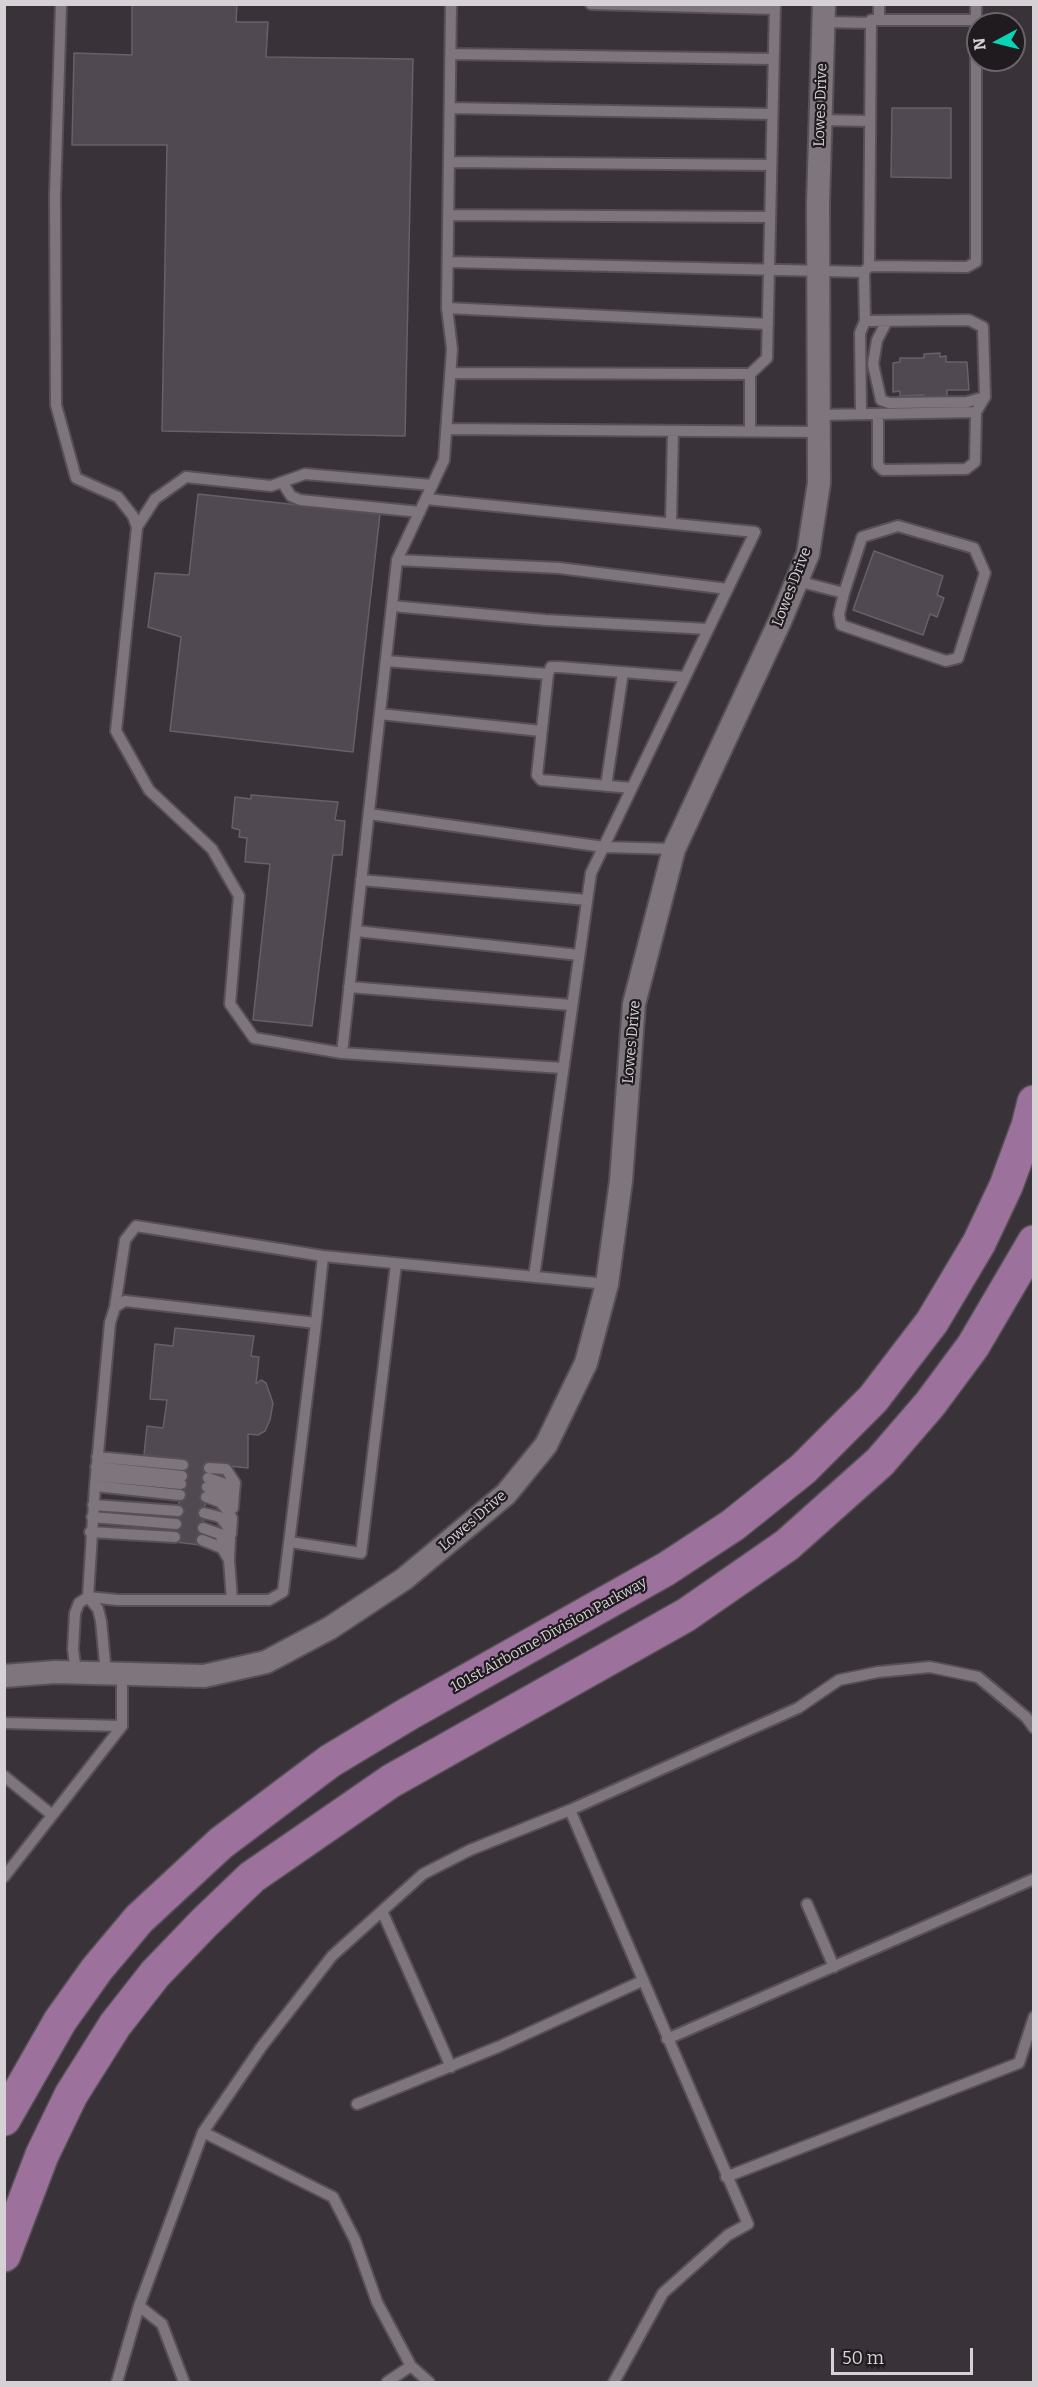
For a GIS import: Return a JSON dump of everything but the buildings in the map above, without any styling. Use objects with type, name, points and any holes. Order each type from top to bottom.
[{"type":"highway","name":"101st Airborne Division Parkway","points":[[4,2120],[60,2020],[97,1969],[139,1919],[221,1843],[330,1761],[666,1569],[733,1525],[803,1469],[873,1399],[932,1322],[979,1243],[1006,1186],[1028,1126],[1034,1102]]},
{"type":"highway","points":[[4,2255],[42,2155],[71,2095],[115,2025],[155,1974],[204,1923],[252,1877],[391,1781],[686,1615],[788,1545],[880,1462],[930,1404],[973,1346],[1034,1242]]},
{"type":"street","name":"Lowes Drive","points":[[4,1676],[76,1673],[204,1676],[266,1662],[330,1628],[404,1579],[506,1494],[546,1445],[586,1364],[607,1284],[621,1181],[634,1004],[674,849],[808,554],[819,483],[818,272],[824,13]]},
{"type":"lane","points":[[61,4],[55,196],[56,405],[76,478],[118,497],[133,516],[137,527],[116,731],[149,790],[212,849],[239,896],[230,1004],[254,1038],[342,1053],[562,1068]]},
{"type":"lane","points":[[342,1053],[397,560],[444,460],[452,349],[447,308],[451,4]]},
{"type":"lane","points":[[451,373],[750,374],[767,358],[775,7],[591,4]]},
{"type":"lane","points":[[861,414],[860,333],[865,321],[870,122],[875,22],[879,4]]},
{"type":"lane","points":[[824,13],[875,22],[966,20]]},
{"type":"lane","points":[[450,54],[773,59]]},
{"type":"lane","points":[[448,262],[818,272],[967,267],[976,262],[976,72]]},
{"type":"lane","points":[[450,108],[772,114]]},
{"type":"lane","points":[[821,120],[870,122]]},
{"type":"lane","points":[[449,162],[771,165]]},
{"type":"lane","points":[[449,215],[770,217]]},
{"type":"lane","points":[[447,308],[768,324]]},
{"type":"lane","points":[[865,321],[969,320],[983,327],[985,397],[976,412],[975,462],[966,469],[883,470],[878,465],[878,414]]},
{"type":"lane","points":[[887,321],[877,340],[873,364],[881,400],[890,403],[967,402],[985,397]]},
{"type":"lane","points":[[750,374],[750,431]]},
{"type":"lane","points":[[447,429],[750,431],[819,424],[861,414],[976,412]]},
{"type":"lane","points":[[671,523],[673,431]]},
{"type":"lane","points":[[137,527],[155,499],[186,477],[271,486],[305,474],[432,486]]},
{"type":"lane","points":[[282,482],[291,496],[300,500],[420,512]]},
{"type":"lane","points":[[426,499],[755,532],[591,873],[534,1277]]},
{"type":"lane","points":[[898,526],[974,548],[985,573],[958,658],[946,661],[841,625],[838,614],[844,593],[862,537],[898,526]]},
{"type":"lane","points":[[397,560],[559,568],[728,589]]},
{"type":"lane","points":[[797,581],[844,593]]},
{"type":"lane","points":[[393,606],[545,620],[708,629]]},
{"type":"lane","points":[[386,661],[548,674]]},
{"type":"lane","points":[[632,789],[542,780],[537,775],[548,674],[551,667],[685,677]]},
{"type":"lane","points":[[606,786],[622,672]]},
{"type":"lane","points":[[380,714],[541,732]]},
{"type":"lane","points":[[369,814],[604,847],[674,849]]},
{"type":"lane","points":[[361,880],[587,900]]},
{"type":"lane","points":[[356,932],[579,955]]},
{"type":"lane","points":[[350,987],[571,1005]]},
{"type":"lane","points":[[4,1877],[122,1726],[114,1674],[98,1608],[88,1597],[90,1532],[110,1323],[115,1307],[125,1240],[136,1226],[323,1256],[607,1284]]},
{"type":"lane","points":[[76,1673],[73,1649],[75,1613],[79,1603],[88,1597],[118,1600],[269,1600],[283,1592],[323,1256]]},
{"type":"lane","points":[[290,1542],[361,1553],[396,1264]]},
{"type":"lane","points":[[115,1307],[125,1301],[316,1323]]},
{"type":"lane","points":[[96,1472],[181,1480],[96,1472]]},
{"type":"lane","points":[[232,1513],[220,1502],[207,1482],[228,1485],[234,1493],[229,1560],[232,1600]]},
{"type":"lane","points":[[93,1505],[178,1511]]},
{"type":"lane","points":[[204,1513],[220,1517],[227,1526],[230,1540]]},
{"type":"lane","points":[[92,1517],[176,1524]]},
{"type":"lane","points":[[203,1528],[220,1534],[229,1560]]},
{"type":"lane","points":[[90,1532],[175,1537]]},
{"type":"lane","points":[[202,1540],[222,1548],[229,1560]]},
{"type":"lane","points":[[117,2382],[139,2306],[204,2133],[262,2046],[332,1956],[423,1874],[470,1850],[570,1810],[798,1708],[839,1680],[878,1672],[930,1667],[978,1677],[1026,1717],[1034,1728]]},
{"type":"lane","points":[[4,1724],[122,1726]]},
{"type":"lane","points":[[4,1776],[51,1814]]},
{"type":"lane","points":[[570,1810],[748,2224],[728,2235],[663,2293],[614,2382]]},
{"type":"lane","points":[[667,2039],[1034,1879]]},
{"type":"lane","points":[[807,1904],[834,1967]]},
{"type":"lane","points":[[382,1911],[451,2067]]},
{"type":"lane","points":[[357,2104],[451,2067],[642,1981]]},
{"type":"lane","points":[[726,2177],[1019,2063],[1034,2017]]},
{"type":"lane","points":[[204,2133],[333,2197],[355,2240],[377,2302],[411,2366],[429,2382]]},
{"type":"lane","points":[[139,2306],[162,2324],[184,2382]]},
{"type":"lane","points":[[387,2382],[411,2366]]}]
